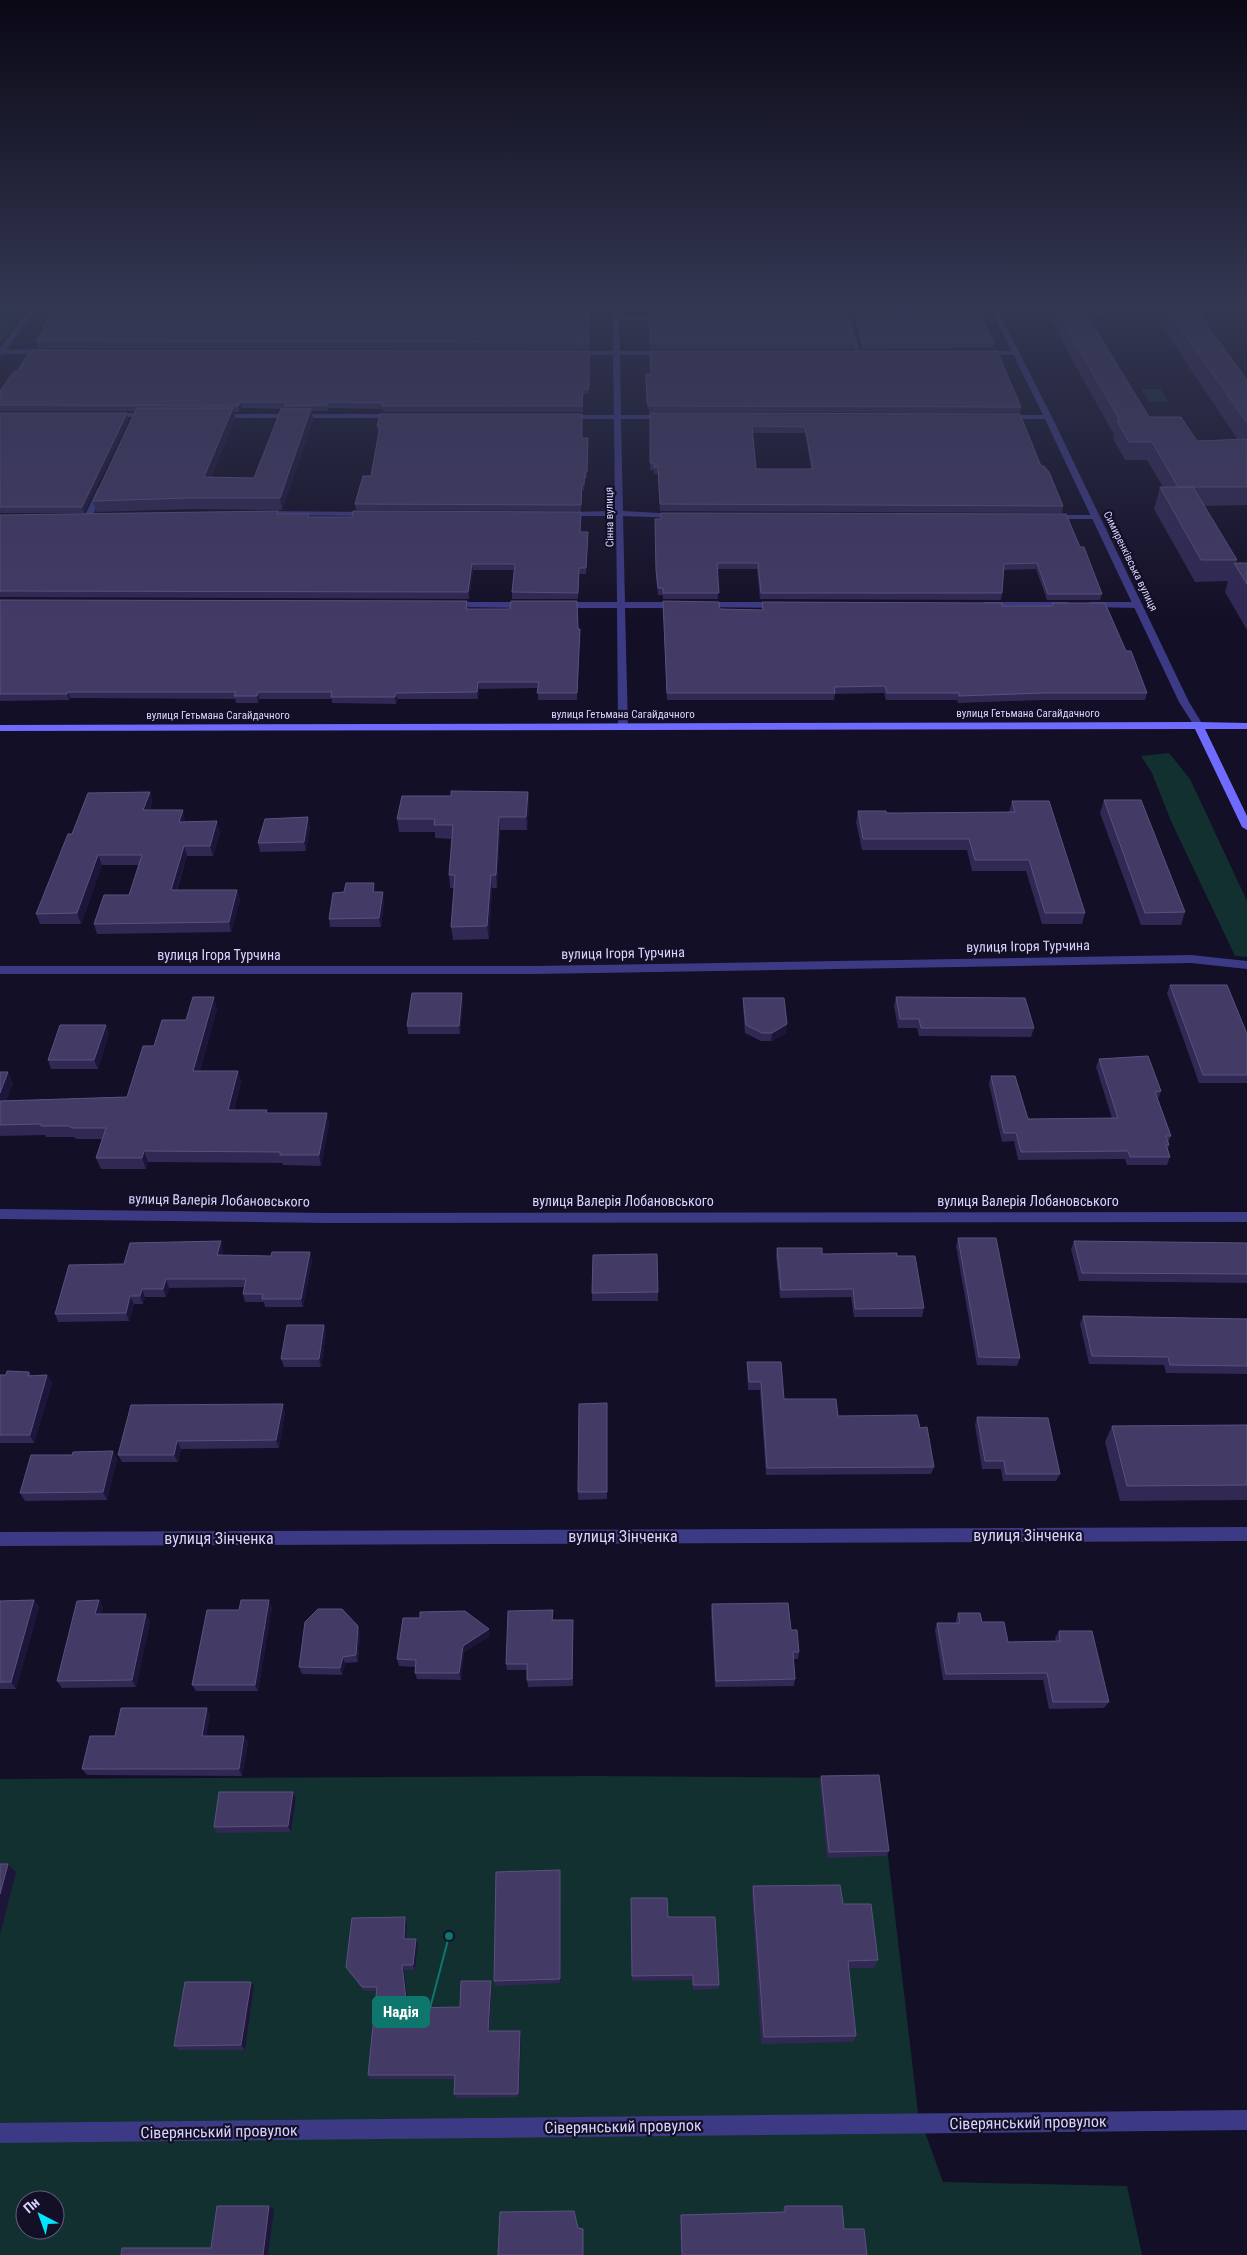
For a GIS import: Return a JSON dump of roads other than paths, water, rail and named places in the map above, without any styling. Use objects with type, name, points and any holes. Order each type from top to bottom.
[{"type":"main road","name":"Симиренківська вулиця","points":[[1198,725],[1247,827]]},
{"type":"main road","name":"вулиця Гетьмана Сагайдачного","points":[[0,728],[1247,726]]},
{"type":"street","name":"Сінна вулиця","points":[[618,412],[623,727]]},
{"type":"street","name":"Симиренківська вулиця","points":[[1046,412],[1198,725]]},
{"type":"street","points":[[97,415],[156,415]]},
{"type":"street","points":[[132,424],[136,415]]},
{"type":"street","points":[[205,416],[404,416]]},
{"type":"street","points":[[552,417],[673,417]]},
{"type":"street","points":[[996,417],[1048,417]]},
{"type":"street","points":[[88,518],[104,483]]},
{"type":"street","points":[[249,513],[381,514]]},
{"type":"street","points":[[560,514],[689,516]]},
{"type":"street","points":[[78,518],[98,517]]},
{"type":"street","points":[[1040,517],[1096,517]]},
{"type":"street","points":[[439,604],[538,605]]},
{"type":"street","points":[[548,605],[783,605]]},
{"type":"street","points":[[972,605],[1138,605]]},
{"type":"street","name":"вулиця Ігоря Турчина","points":[[0,970],[534,970],[1191,959],[1247,965]]},
{"type":"street","name":"вулиця Валерія Лобановського","points":[[0,1214],[319,1218],[1247,1217]]},
{"type":"street","name":"вулиця Зінченка","points":[[0,1539],[1247,1534]]},
{"type":"street","name":"Сіверянський провулок","points":[[0,2133],[1247,2120]]},
{"type":"place","name":"Надія","points":[[449,1936]]}]
